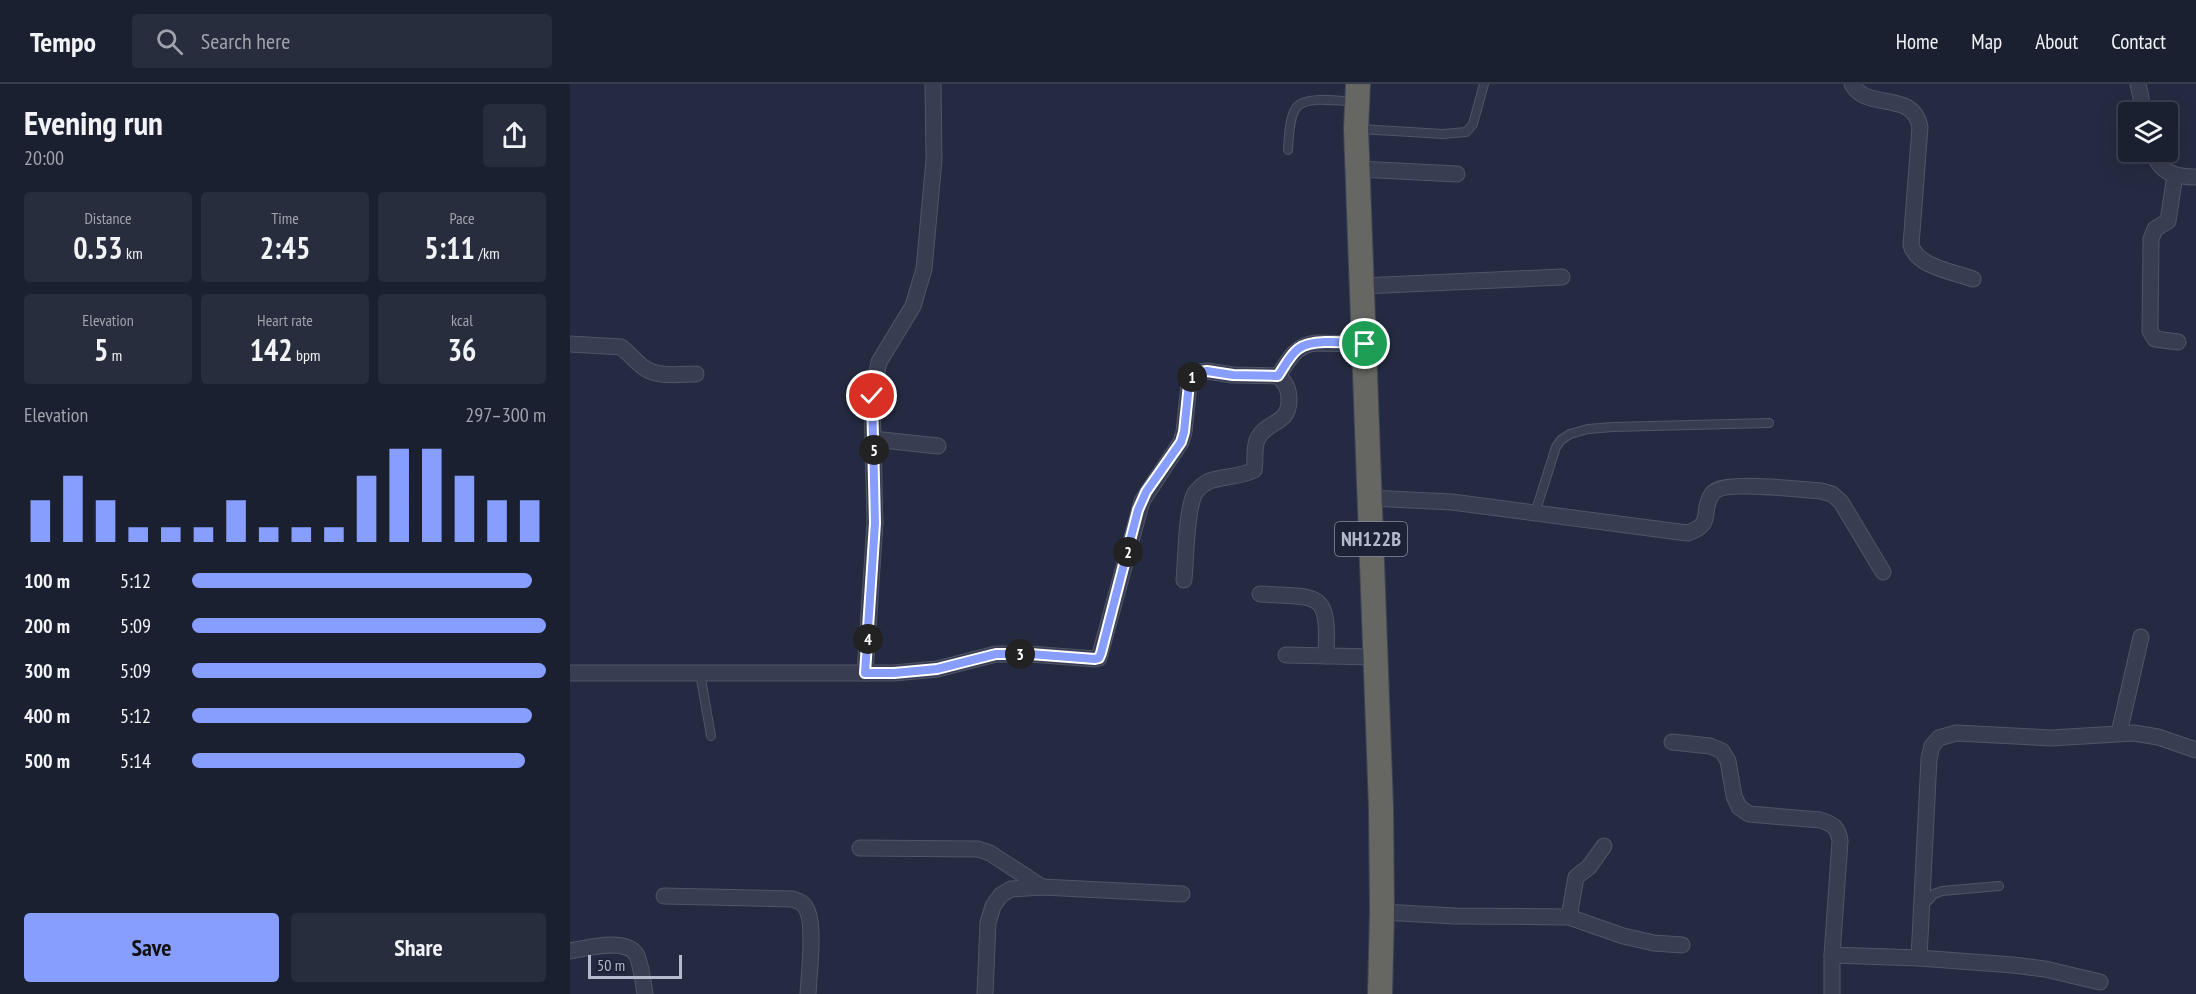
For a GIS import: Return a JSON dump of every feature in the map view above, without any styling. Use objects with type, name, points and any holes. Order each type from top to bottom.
[{"type":"highway","name":"NH122B","points":[[1358,93],[1356,129],[1383,912],[1380,994]]},
{"type":"street","points":[[865,673],[875,523],[872,396],[879,362],[913,306],[924,268],[934,160],[933,84]]},
{"type":"street","points":[[1852,84],[1856,92],[1863,96],[1906,106],[1914,111],[1920,127],[1911,245],[1913,251],[1924,261],[1973,279]]},
{"type":"street","points":[[2138,84],[2142,102]]},
{"type":"street","points":[[2158,162],[2160,167],[2175,175],[2196,177]]},
{"type":"street","points":[[1358,169],[1457,174]]},
{"type":"street","points":[[2175,175],[2168,221],[2155,229],[2151,239],[2150,332],[2155,339],[2178,342]]},
{"type":"street","points":[[1362,286],[1562,277]]},
{"type":"street","points":[[1278,376],[1296,350],[1303,346],[1316,343],[1365,344]]},
{"type":"street","points":[[570,344],[621,346],[651,372],[696,374]]},
{"type":"street","points":[[570,673],[894,673],[937,669],[996,654],[1099,658],[1142,501],[1181,442],[1189,384],[1193,376],[1207,371],[1233,375],[1278,376],[1288,388],[1289,409],[1283,418],[1264,430],[1257,439],[1254,470],[1245,475],[1210,481],[1201,486],[1194,495],[1184,580]]},
{"type":"street","points":[[873,439],[938,446]]},
{"type":"street","points":[[1369,498],[1452,502],[1687,533],[1697,530],[1704,524],[1712,493],[1719,488],[1744,486],[1821,491],[1832,494],[1841,502],[1883,572]]},
{"type":"street","points":[[1260,594],[1308,597],[1317,600],[1324,607],[1326,617],[1326,656]]},
{"type":"street","points":[[2119,733],[2141,637]]},
{"type":"street","points":[[1286,655],[1375,657]]},
{"type":"street","points":[[1919,958],[1929,759],[1932,746],[1939,738],[1956,734],[2051,738],[2119,733],[2158,737],[2196,750]]},
{"type":"street","points":[[1672,742],[1710,746],[1722,751],[1728,760],[1734,796],[1739,807],[1749,814],[1820,820],[1831,823],[1838,830],[1840,841],[1832,955],[1832,994]]},
{"type":"street","points":[[1569,917],[1576,877],[1589,867],[1604,846]]},
{"type":"street","points":[[860,848],[978,849],[990,853],[1042,887]]},
{"type":"street","points":[[985,994],[988,923],[993,906],[1001,895],[1011,889],[1042,887],[1182,894]]},
{"type":"street","points":[[664,896],[792,899],[801,902],[807,909],[810,921],[808,994]]},
{"type":"street","points":[[1383,912],[1436,916],[1569,917],[1623,936],[1682,945]]},
{"type":"street","points":[[570,951],[611,945],[622,945],[631,949],[636,954],[645,994]]},
{"type":"street","points":[[1832,955],[1919,958],[2045,969],[2100,982]]},
{"type":"lane","points":[[1356,129],[1443,134],[1466,132],[1473,124],[1484,84]]},
{"type":"lane","points":[[1288,150],[1292,116],[1296,107],[1303,102],[1358,93]]},
{"type":"lane","points":[[1535,513],[1556,447],[1570,434],[1613,427],[1769,423]]},
{"type":"lane","points":[[700,673],[711,736]]},
{"type":"lane","points":[[1922,907],[1934,894],[1942,891],[1953,888],[1999,886]]},
{"type":"route","points":[[872,396],[876,479],[875,523],[865,673],[937,669],[996,654],[1095,659],[1099,658],[1101,653],[1138,510],[1146,492],[1181,442],[1189,384],[1193,376],[1207,371],[1233,375],[1278,376],[1296,350],[1308,344],[1365,344]]}]
